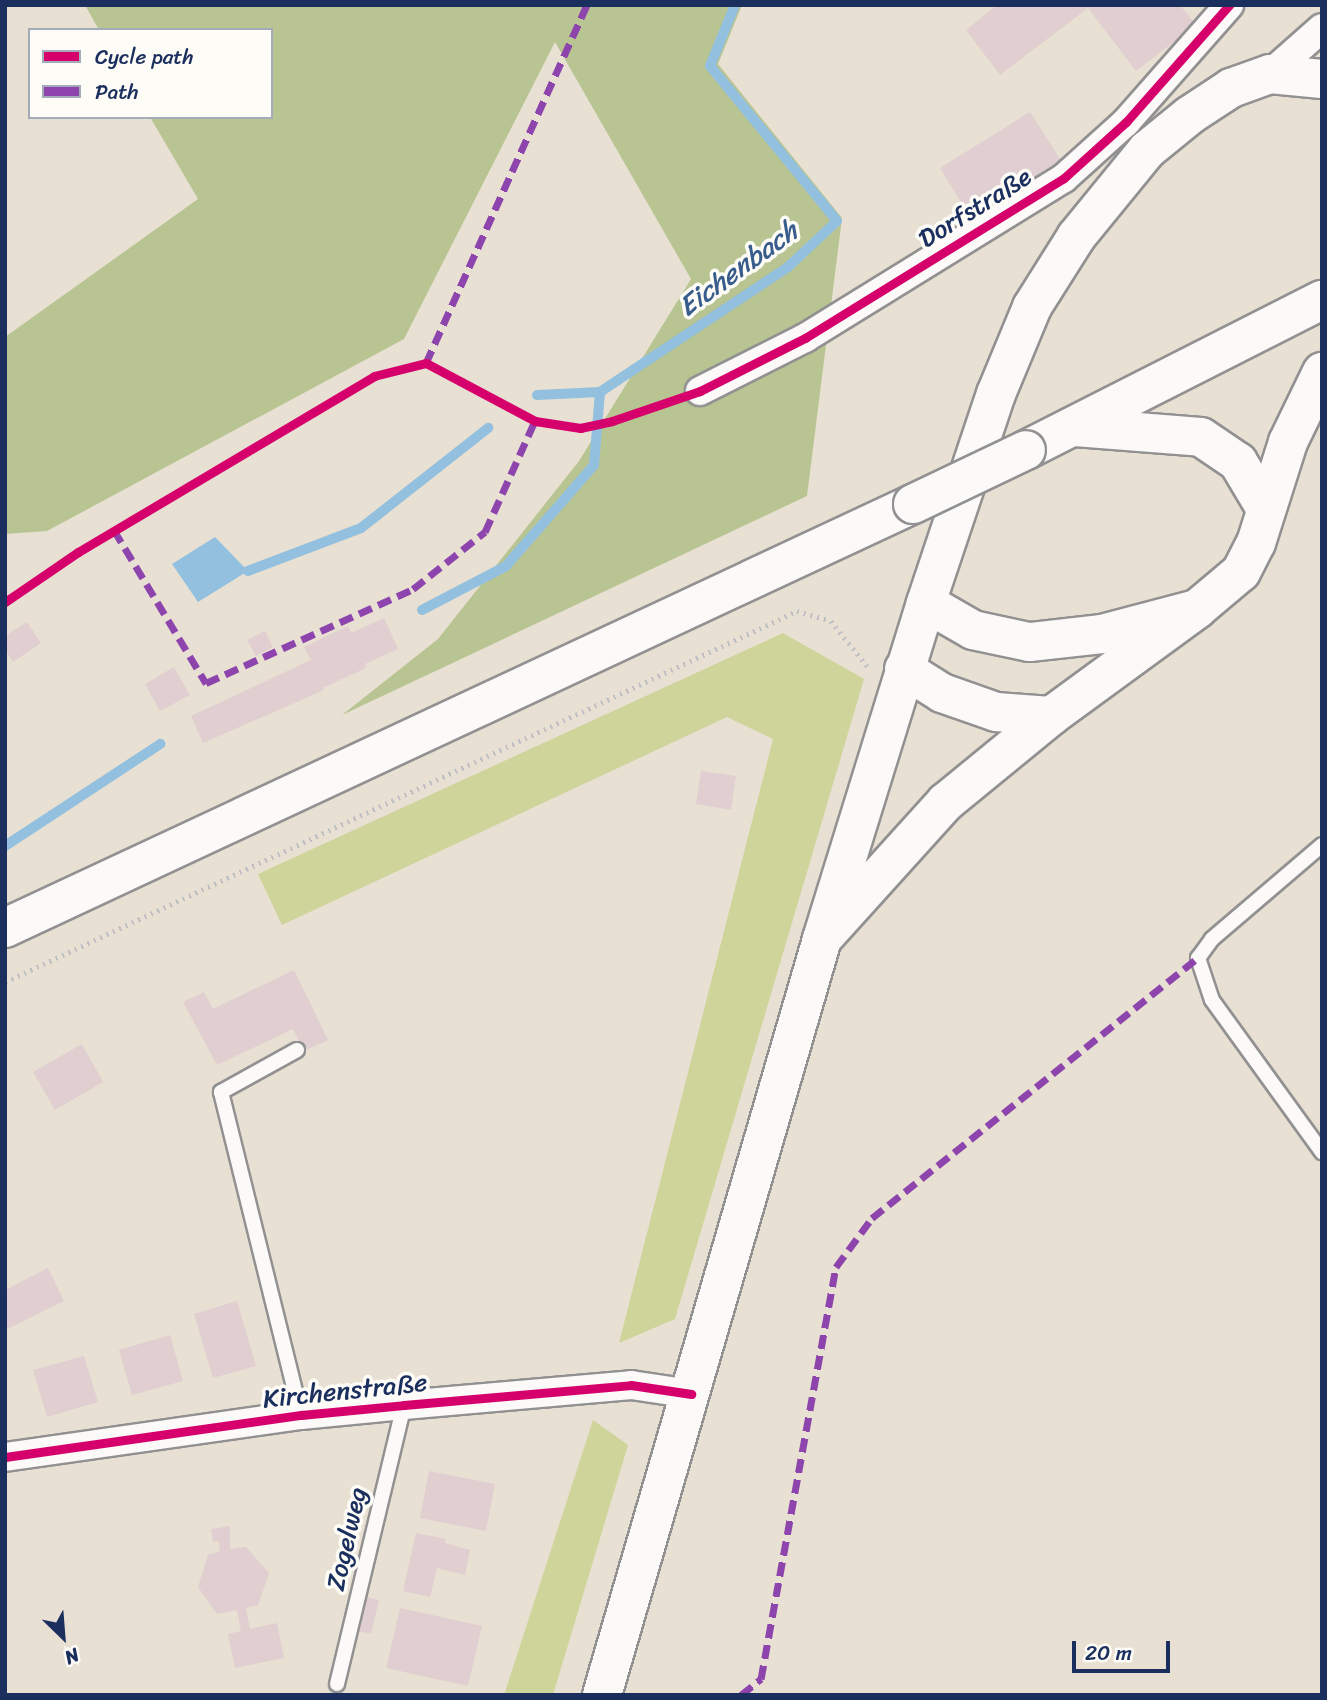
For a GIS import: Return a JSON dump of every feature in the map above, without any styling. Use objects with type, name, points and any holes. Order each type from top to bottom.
[{"type":"main road","points":[[601,1695],[822,939],[904,669],[996,394],[1032,307],[1076,237],[1147,150],[1190,115],[1231,88],[1295,76],[1322,99]]},
{"type":"main road","points":[[6,928],[1075,427],[1310,306],[1322,277]]},
{"type":"main road","points":[[822,939],[946,802],[1051,716],[1197,610],[1241,572],[1256,543],[1288,442],[1322,372]]},
{"type":"main road","points":[[1075,427],[1201,437],[1238,462],[1266,509]]},
{"type":"main road","points":[[926,603],[973,630],[1029,642],[1102,634],[1197,610]]},
{"type":"main road","points":[[904,669],[942,693],[996,712],[1051,716]]},
{"type":"street","name":"Dorfstraße","points":[[700,391],[805,338],[1065,178],[1126,122],[1229,5]]},
{"type":"street","points":[[1295,76],[1322,28]]},
{"type":"street","points":[[1087,159],[1115,189]]},
{"type":"street","name":"Kirchenstraße","points":[[5,1457],[301,1415],[404,1405],[631,1385],[691,1394]]},
{"type":"lane","points":[[1322,845],[1212,939],[1198,958],[1212,1000],[1322,1152]]},
{"type":"lane","points":[[297,1050],[221,1092],[301,1415]]},
{"type":"lane","name":"Zogelweg","points":[[337,1684],[404,1405]]},
{"type":"path","points":[[5,982],[797,611],[831,621],[867,667],[904,669]]},
{"type":"green space","points":[[85,5],[742,5],[718,64],[842,218],[807,496],[342,715],[438,639],[579,461],[691,279],[555,42],[404,339],[47,531],[5,534],[5,337],[198,199],[151,119],[273,119],[273,28],[98,28]]},
{"type":"green space","points":[[783,633],[864,679],[675,1319],[619,1343],[773,739],[727,717],[282,925],[258,874]]},
{"type":"green space","points":[[593,1420],[628,1445],[553,1695],[504,1695]]},
{"type":"water","points":[[215,537],[248,571],[198,602],[172,564]]},
{"type":"building","points":[[997,5],[1180,5],[1196,25],[1136,71],[1088,8],[1000,75],[966,30]]},
{"type":"building","points":[[1030,112],[1064,165],[973,222],[940,168]]},
{"type":"building","points":[[384,618],[398,649],[365,664],[366,668],[323,688],[324,690],[203,743],[191,716],[311,660],[304,647],[348,626],[351,633]]},
{"type":"building","points":[[27,622],[41,643],[13,662],[5,650],[5,636]]},
{"type":"building","points":[[265,631],[273,647],[256,656],[247,640]]},
{"type":"building","points":[[174,667],[190,695],[160,711],[145,684]]},
{"type":"building","points":[[701,771],[736,776],[731,810],[696,804]]},
{"type":"building","points":[[294,970],[328,1040],[304,1051],[293,1029],[217,1065],[183,1002],[204,992],[213,1009]]},
{"type":"building","points":[[82,1044],[103,1082],[55,1110],[33,1072]]},
{"type":"building","points":[[48,1268],[64,1301],[5,1330],[5,1290]]},
{"type":"building","points":[[237,1301],[256,1366],[213,1378],[194,1314]]},
{"type":"building","points":[[170,1335],[183,1381],[132,1395],[119,1350]]},
{"type":"building","points":[[84,1356],[98,1402],[47,1417],[33,1370]]},
{"type":"building","points":[[429,1471],[495,1484],[486,1531],[420,1518]]},
{"type":"building","points":[[230,1526],[230,1549],[246,1547],[269,1573],[258,1605],[246,1608],[250,1629],[277,1623],[284,1658],[235,1668],[228,1634],[241,1631],[237,1610],[217,1614],[198,1587],[208,1555],[220,1551],[218,1541],[213,1542],[211,1529]]},
{"type":"building","points":[[416,1533],[446,1539],[445,1543],[470,1550],[465,1575],[437,1568],[430,1597],[403,1591]]},
{"type":"building","points":[[362,1596],[379,1600],[371,1634],[354,1630]]},
{"type":"building","points":[[400,1608],[482,1626],[468,1686],[386,1668]]},
{"type":"waterway","name":"Eichenbach","points":[[537,395],[600,392],[788,267],[837,221],[710,66],[735,5]]},
{"type":"waterway","points":[[422,610],[506,566],[594,465],[600,392]]},
{"type":"waterway","name":"Eichenbach","points":[[248,571],[361,528],[488,428]]},
{"type":"waterway","points":[[5,846],[160,744]]},
{"type":"marked path","points":[[426,363],[587,5]]},
{"type":"marked path","points":[[114,530],[206,683],[413,589],[485,532],[535,421]]},
{"type":"marked path","points":[[741,1695],[761,1679],[836,1267],[872,1218],[1198,958]]},
{"type":"cycle path","points":[[5,602],[78,552],[374,376],[426,363],[535,421],[580,428],[612,421],[700,391],[805,338],[1064,178],[1126,122],[1229,5]]},
{"type":"cycle path","points":[[5,1457],[301,1415],[404,1405],[631,1385],[691,1394]]}]
